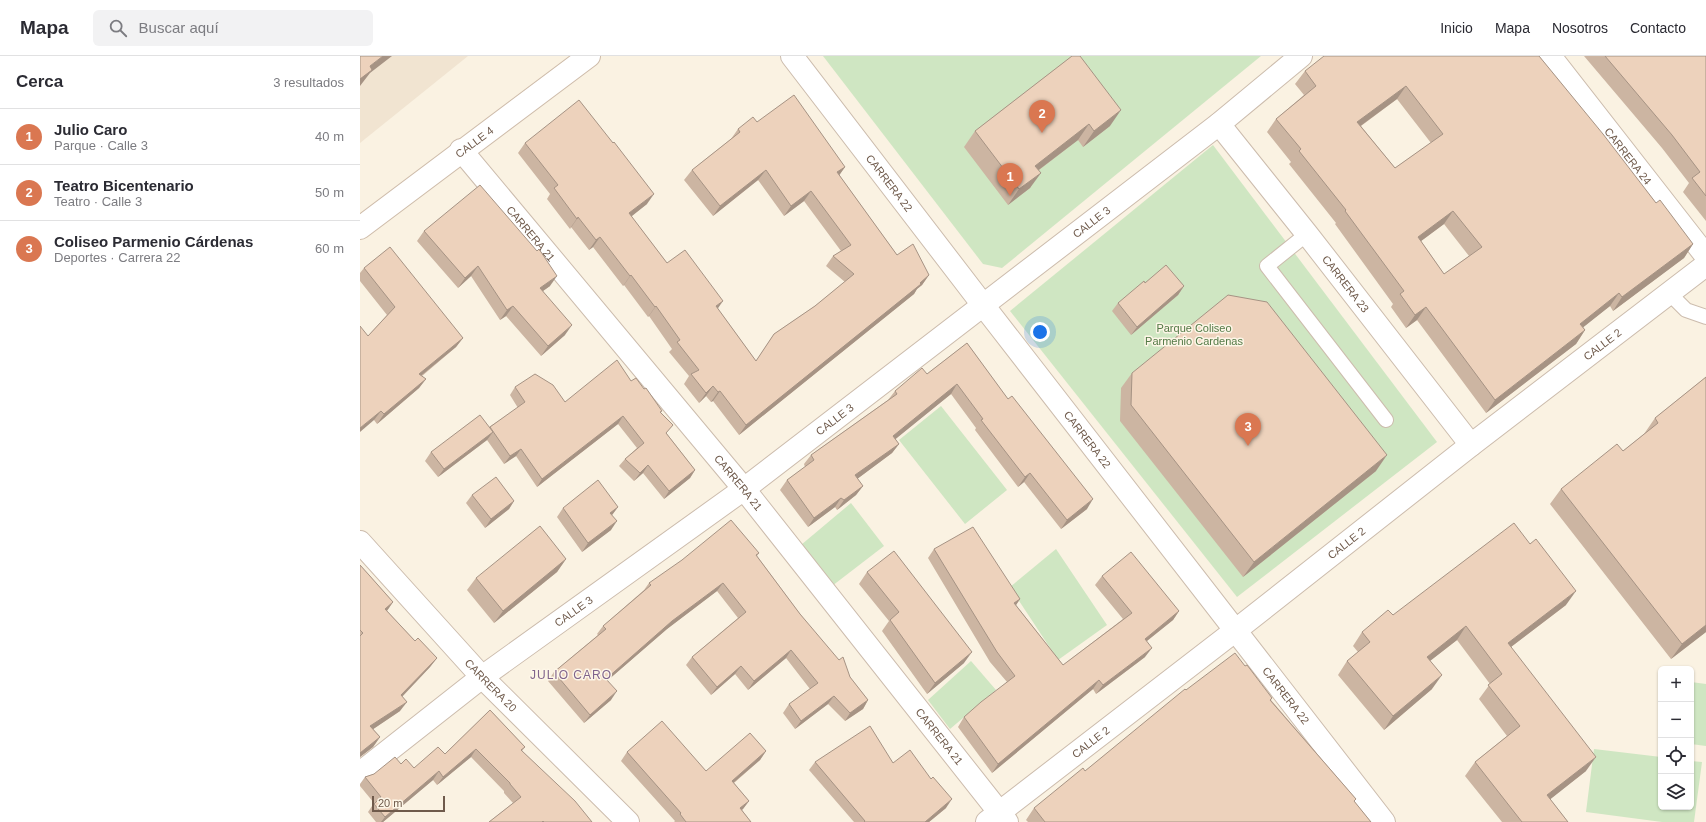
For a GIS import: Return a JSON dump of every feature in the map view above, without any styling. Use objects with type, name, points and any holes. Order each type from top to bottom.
[{"type":"street","name":"CALLE 4","points":[[360,228],[589,56]]},
{"type":"street","name":"CARRERA 22","points":[[792,56],[1384,822]]},
{"type":"street","name":"CALLE 3","points":[[360,773],[482,677],[744,489],[1219,124],[1301,56]]},
{"type":"street","name":"CARRERA 24","points":[[1550,56],[1706,256]]},
{"type":"street","name":"CARRERA 23","points":[[1219,124],[1307,234],[1471,445]]},
{"type":"street","name":"CARRERA 21","points":[[462,150],[744,489],[998,819]]},
{"type":"street","name":"CALLE 2","points":[[998,819],[1471,445],[1706,265]]},
{"type":"street","name":"CARRERA 20","points":[[360,542],[482,677],[628,822]]},
{"type":"lane","points":[[1307,234],[1267,266],[1386,420]]},
{"type":"lane","points":[[1669,293],[1686,310],[1706,317]]},
{"type":"shaded area","points":[[360,56],[468,56],[360,143]]},
{"type":"green space","points":[[823,56],[1261,56],[1002,268],[983,264]]},
{"type":"green space","name":"Parque Coliseo Parmenio Cardenas","points":[[1213,145],[1437,442],[1237,597],[1010,311]]},
{"type":"green space","points":[[941,406],[1007,490],[965,524],[899,440]]},
{"type":"green space","points":[[851,503],[884,546],[832,586],[801,545]]},
{"type":"green space","points":[[1056,549],[1107,625],[1058,660],[1010,587]]},
{"type":"green space","points":[[971,661],[996,690],[950,729],[928,700]]},
{"type":"green space","points":[[1694,682],[1706,684],[1706,746],[1694,744]]},
{"type":"green space","points":[[1594,749],[1658,757],[1658,810],[1694,810],[1694,761],[1702,762],[1694,822],[1662,822],[1586,812]]},
{"type":"building","points":[[360,56],[383,56],[370,66],[372,70],[360,79]]},
{"type":"building","points":[[1072,56],[1080,56],[1121,110],[1094,131],[1089,124],[1035,166],[1041,173],[1019,189],[975,131]]},
{"type":"building","points":[[1324,56],[1539,56],[1603,134],[1656,203],[1660,200],[1693,244],[1622,297],[1619,293],[1580,324],[1585,330],[1495,400],[1426,307],[1415,315],[1400,294],[1404,291],[1345,211],[1346,210],[1299,151],[1301,149],[1276,119],[1316,86],[1305,71]],"holes":[[[1406,86],[1443,134],[1395,168],[1357,122]],[[1453,211],[1482,247],[1444,274],[1418,237]]]},
{"type":"building","points":[[1605,56],[1706,56],[1706,196],[1692,178],[1700,172],[1672,135]]},
{"type":"building","points":[[794,95],[845,167],[837,172],[897,255],[913,244],[929,275],[920,283],[921,284],[746,425],[720,391],[718,392],[713,386],[706,393],[691,374],[699,370],[677,342],[680,340],[656,306],[655,307],[600,237],[596,240],[578,217],[577,219],[554,188],[558,185],[525,143],[579,100],[654,194],[629,213],[667,263],[685,250],[723,301],[716,306],[756,361],[774,334],[815,306],[854,274],[833,256],[851,245],[811,191],[791,206],[766,170],[720,206],[692,170],[740,132],[738,129],[753,117],[757,122]]},
{"type":"building","points":[[480,185],[537,251],[539,249],[557,276],[540,288],[572,325],[548,346],[513,306],[507,310],[478,266],[465,278],[424,231]]},
{"type":"building","points":[[390,247],[463,338],[419,374],[426,379],[384,414],[381,411],[360,428],[360,326],[368,336],[395,307],[364,268]]},
{"type":"building","points":[[1166,265],[1184,286],[1137,327],[1118,303]]},
{"type":"building","points":[[1228,295],[1267,302],[1387,455],[1254,562],[1131,405],[1132,373]]},
{"type":"building","points":[[967,343],[1008,399],[1012,396],[1093,499],[1067,520],[1030,473],[1025,477],[981,420],[983,419],[957,384],[893,436],[899,444],[855,475],[863,486],[844,500],[841,498],[814,518],[787,480],[814,460],[811,455],[897,394],[895,391],[922,368],[927,374]]},
{"type":"building","points":[[617,360],[631,381],[636,378],[644,389],[646,388],[662,411],[660,412],[673,425],[666,433],[695,470],[669,491],[648,465],[640,473],[625,459],[644,443],[623,416],[542,479],[521,449],[510,456],[490,427],[525,402],[515,387],[535,374],[553,385],[565,402]]},
{"type":"building","points":[[1706,377],[1706,625],[1682,644],[1561,489],[1617,444],[1623,451],[1658,423],[1655,418]]},
{"type":"building","points":[[480,415],[493,432],[444,469],[431,452]]},
{"type":"building","points":[[496,477],[514,501],[491,519],[472,495]]},
{"type":"building","points":[[598,480],[618,507],[610,513],[617,521],[588,543],[563,508]]},
{"type":"building","points":[[731,520],[759,553],[756,555],[800,614],[839,660],[843,657],[850,677],[868,700],[850,713],[834,696],[801,721],[789,704],[818,683],[791,650],[754,681],[741,666],[717,687],[692,657],[746,612],[723,583],[672,621],[606,679],[617,691],[590,715],[554,672],[606,629],[603,626],[651,585],[649,583],[682,560]]},
{"type":"building","points":[[1514,523],[1530,544],[1536,539],[1576,591],[1508,643],[1596,757],[1547,795],[1568,822],[1522,822],[1475,762],[1520,726],[1488,685],[1502,674],[1466,626],[1427,657],[1442,675],[1393,716],[1347,661],[1370,642],[1362,632],[1388,610],[1393,615]]},
{"type":"building","points":[[540,526],[566,559],[503,611],[476,578]]},
{"type":"building","points":[[973,527],[1020,599],[1014,603],[1063,665],[1132,613],[1102,576],[1131,552],[1179,611],[1145,639],[1152,648],[1103,685],[1099,680],[998,764],[964,717],[1015,676],[997,652],[934,549]]},
{"type":"building","points":[[894,551],[972,652],[935,683],[890,620],[899,612],[867,572]]},
{"type":"building","points":[[360,565],[393,602],[385,609],[415,641],[418,638],[437,658],[401,695],[407,702],[370,726],[380,737],[360,753],[360,636],[363,633],[360,630]]},
{"type":"building","points":[[1235,653],[1245,666],[1247,665],[1272,698],[1270,700],[1356,799],[1354,801],[1371,822],[1045,822],[1034,808],[1083,768],[1085,771],[1185,689],[1186,690]]},
{"type":"building","points":[[490,710],[525,747],[521,750],[575,801],[592,822],[489,822],[521,797],[510,783],[476,749],[443,777],[439,771],[385,817],[374,804],[381,797],[365,777],[374,774],[395,757],[401,764],[406,759],[414,768],[438,747],[445,754]]},
{"type":"building","points":[[662,721],[706,771],[750,733],[766,751],[732,781],[749,801],[740,808],[751,822],[686,822],[680,814],[681,813],[627,752]]},
{"type":"building","points":[[870,726],[893,763],[910,750],[931,779],[933,777],[952,799],[925,822],[864,822],[865,821],[815,762]]},
{"type":"place","name":"Teatro Bicentenario","points":[[1042,133]]},
{"type":"place","name":"Julio Caro","points":[[1010,196]]},
{"type":"place","name":"Coliseo Parmenio Cárdenas","points":[[1248,446]]},
{"type":"district","name":"JULIO CARO","points":[[571,675]]}]
